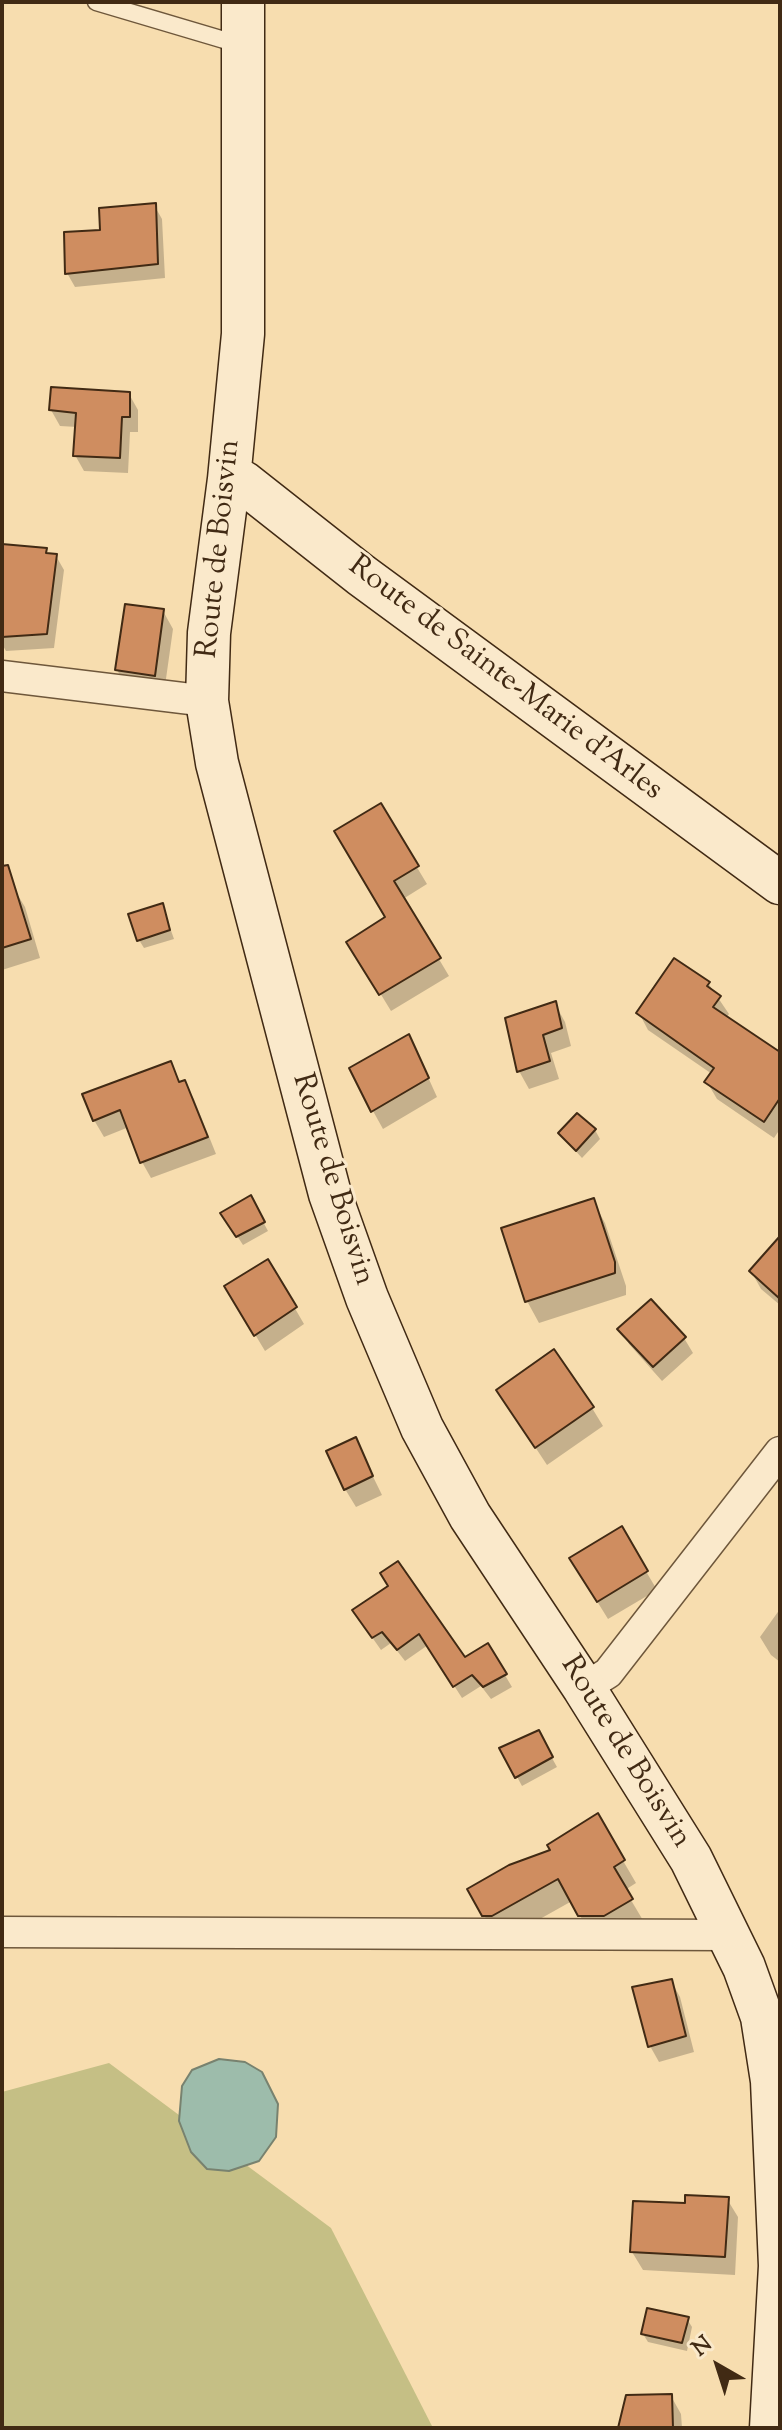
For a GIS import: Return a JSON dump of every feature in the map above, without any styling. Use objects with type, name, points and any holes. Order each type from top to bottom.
[{"type":"main road","name":"Route de Boisvin","points":[[243,2],[243,334],[229,479],[209,633],[207,701],[217,763],[330,1194],[367,1298],[440,1465],[691,1859],[744,1967],[762,2017],[772,2081],[780,2266],[771,2428]]},
{"type":"main road","name":"Route de Sainte-Marie d'Arles","points":[[229,479],[243,482],[361,575],[780,883]]},
{"type":"street","points":[[2,676],[207,701]]},
{"type":"street","points":[[584,1688],[608,1673],[780,1452]]},
{"type":"street","points":[[2,1932],[728,1935]]},
{"type":"lane","points":[[96,2],[243,46]]},
{"type":"shaded area","points":[[219,2059],[245,2062],[262,2072],[278,2104],[276,2137],[259,2161],[229,2171],[207,2169],[191,2152],[179,2121],[182,2086],[192,2070]]},
{"type":"shaded area","points":[[109,2063],[331,2228],[433,2428],[2,2428],[2,2092]]},
{"type":"building","points":[[156,203],[158,264],[65,274],[64,232],[100,230],[99,208]]},
{"type":"building","points":[[51,387],[130,392],[130,417],[122,417],[120,458],[73,456],[76,413],[49,410]]},
{"type":"building","points":[[2,544],[47,548],[46,553],[57,554],[47,634],[2,637]]},
{"type":"building","points":[[125,604],[164,609],[155,676],[115,670]]},
{"type":"building","points":[[381,803],[419,866],[394,881],[441,958],[379,995],[346,942],[385,917],[334,831]]},
{"type":"building","points":[[8,865],[31,939],[2,948],[2,866]]},
{"type":"building","points":[[163,903],[170,930],[137,941],[128,914]]},
{"type":"building","points":[[674,958],[710,982],[707,986],[721,996],[713,1007],[780,1052],[780,1098],[764,1122],[704,1082],[714,1068],[636,1013]]},
{"type":"building","points":[[556,1001],[562,1028],[543,1035],[550,1061],[517,1072],[505,1018]]},
{"type":"building","points":[[409,1034],[429,1078],[371,1112],[349,1068]]},
{"type":"building","points":[[171,1061],[179,1082],[185,1080],[208,1137],[140,1163],[120,1110],[93,1121],[82,1094]]},
{"type":"building","points":[[577,1113],[596,1129],[576,1151],[558,1133]]},
{"type":"building","points":[[251,1195],[265,1222],[236,1237],[220,1213]]},
{"type":"building","points":[[594,1198],[615,1262],[615,1273],[525,1302],[501,1228]]},
{"type":"building","points":[[780,1236],[780,1299],[749,1271]]},
{"type":"building","points":[[268,1259],[297,1307],[254,1336],[224,1286]]},
{"type":"building","points":[[651,1299],[686,1337],[653,1367],[617,1329]]},
{"type":"building","points":[[554,1349],[594,1407],[535,1448],[496,1390]]},
{"type":"building","points":[[356,1437],[373,1476],[344,1490],[326,1451]]},
{"type":"building","points":[[622,1526],[648,1571],[597,1602],[569,1558]]},
{"type":"building","points":[[398,1561],[465,1657],[488,1643],[507,1674],[483,1687],[472,1675],[453,1687],[419,1634],[397,1650],[382,1632],[372,1638],[352,1610],[388,1586],[380,1573]]},
{"type":"building","points":[[539,1730],[553,1757],[515,1778],[499,1748]]},
{"type":"building","points":[[598,1813],[625,1860],[614,1867],[633,1899],[604,1916],[578,1916],[558,1879],[492,1916],[482,1916],[467,1889],[509,1865],[550,1850],[547,1845]]},
{"type":"building","points":[[672,1979],[686,2036],[648,2047],[632,1987]]},
{"type":"building","points":[[685,2195],[729,2197],[725,2257],[630,2252],[633,2201],[685,2203]]},
{"type":"building","points":[[647,2308],[689,2317],[682,2343],[641,2334]]},
{"type":"building","points":[[672,2394],[673,2428],[618,2428],[626,2395]]}]
